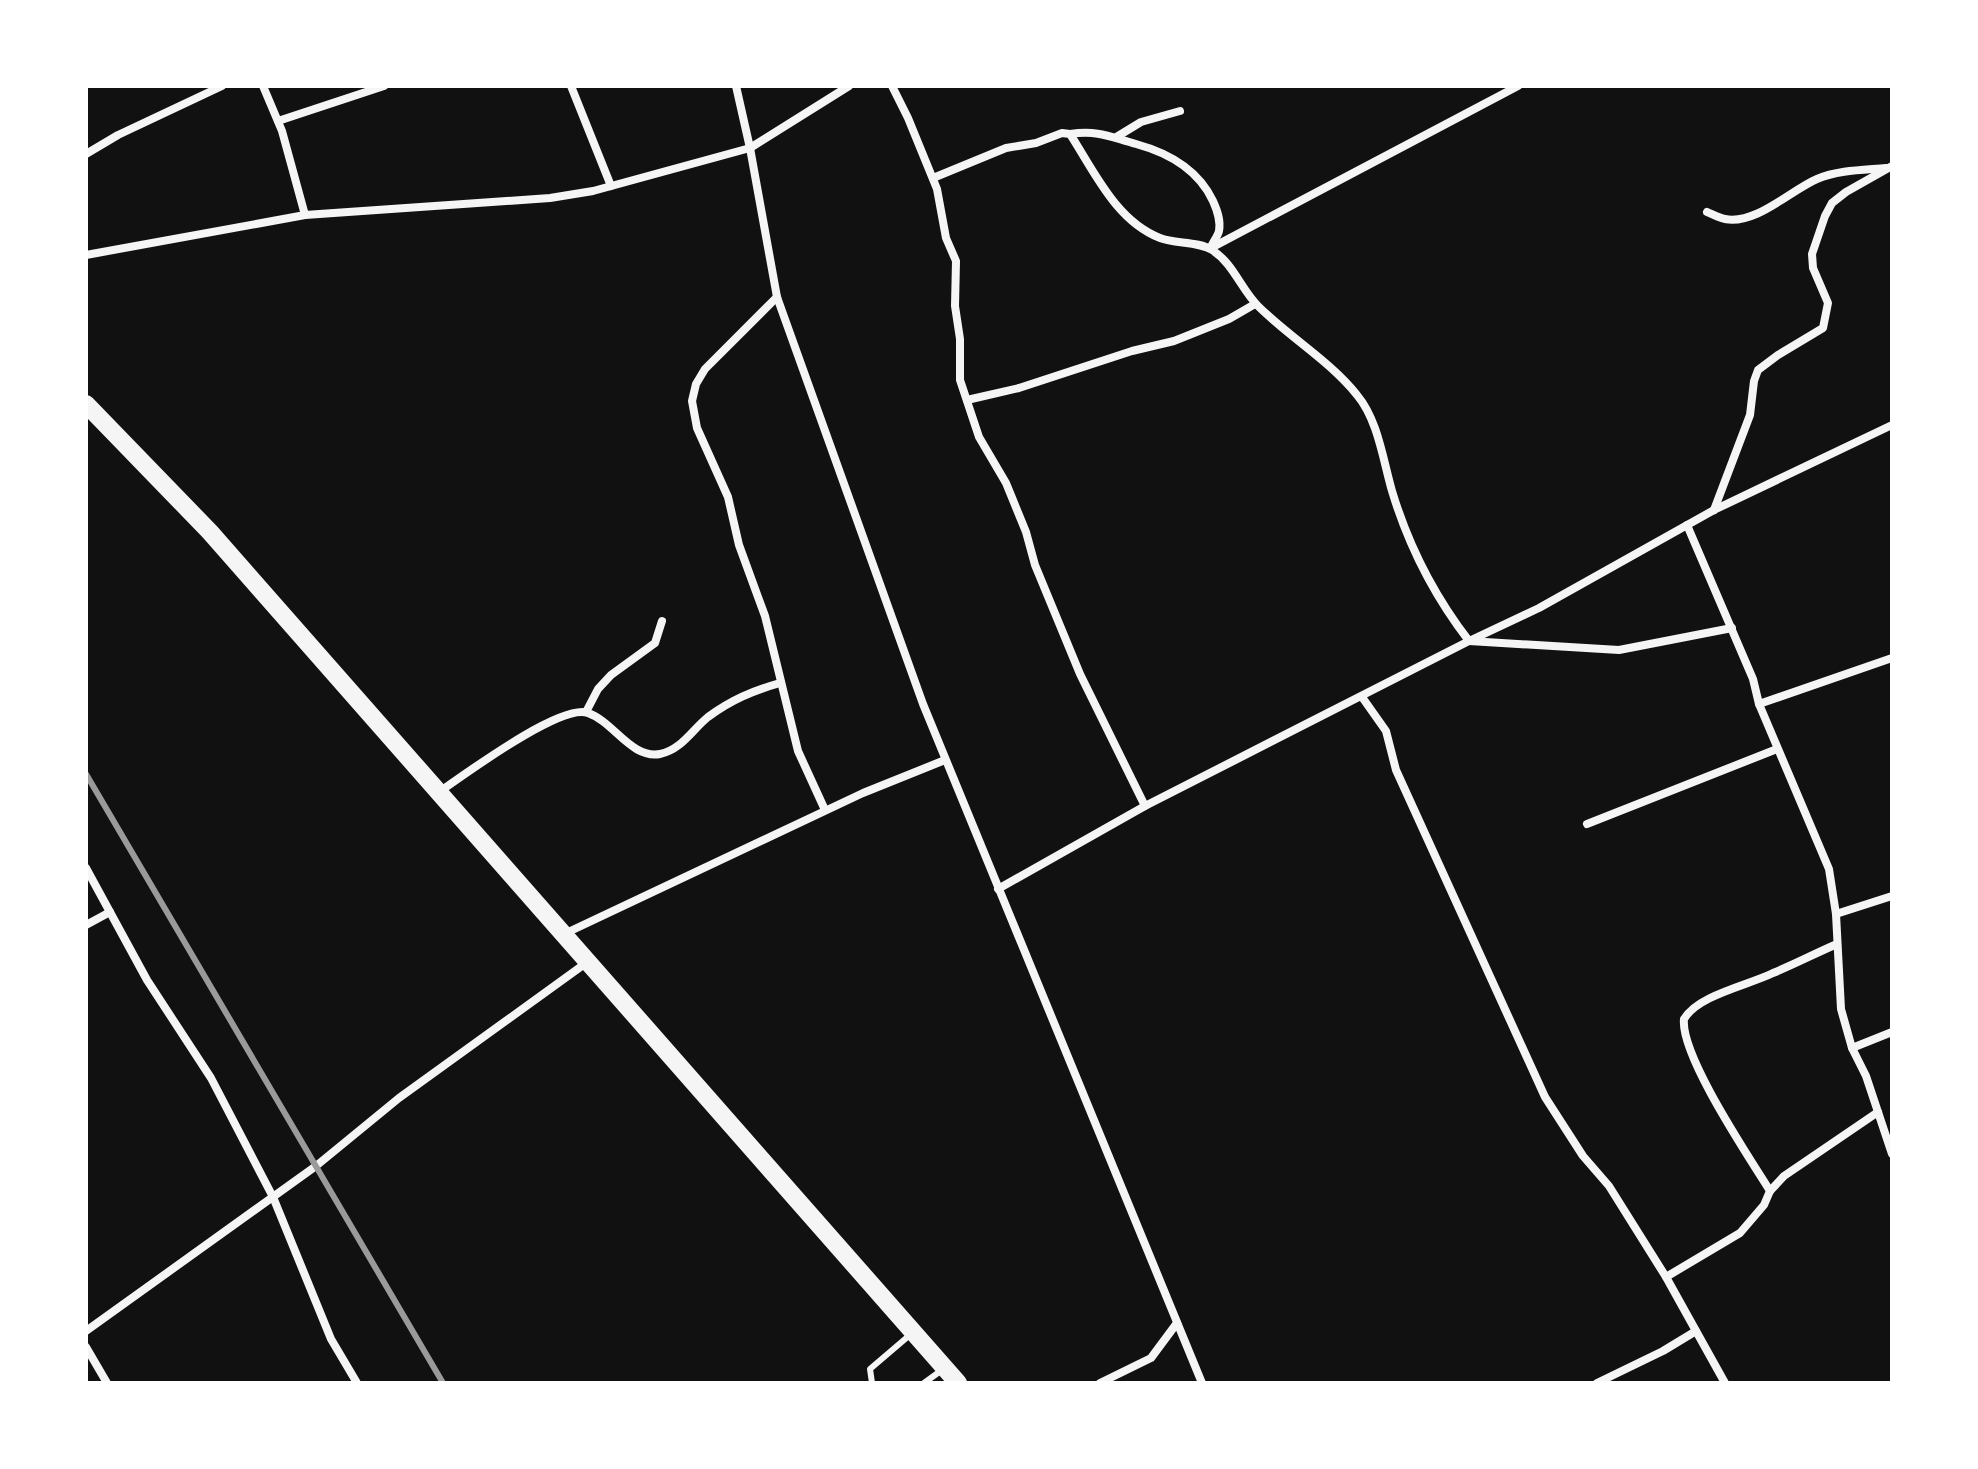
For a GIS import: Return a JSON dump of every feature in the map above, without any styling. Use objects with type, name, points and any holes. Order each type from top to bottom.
[{"type":"main road","points":[[86,404],[210,532],[958,1383]]},
{"type":"street","points":[[86,154],[118,135],[222,86]]},
{"type":"street","points":[[263,86],[278,121],[305,215]]},
{"type":"street","points":[[278,121],[384,86]]},
{"type":"street","points":[[571,86],[611,186]]},
{"type":"street","points":[[736,86],[777,297],[945,760],[1202,1383]]},
{"type":"street","points":[[86,255],[305,215],[550,198],[611,186],[750,148],[849,86]]},
{"type":"street","points":[[892,86],[933,178],[946,238],[956,261],[955,306],[960,339],[960,380],[979,437],[1006,483],[1026,532],[1035,565],[1080,674],[1145,806]]},
{"type":"street","points":[[1211,248],[1518,86]]},
{"type":"street","points":[[1118,136],[1141,122],[1180,111]]},
{"type":"street","points":[[933,178],[1006,148],[1036,143],[1062,133],[1090,131],[1118,136],[1179,160],[1197,176],[1219,215],[1219,230],[1211,248]]},
{"type":"street","points":[[1070,134],[1099,182],[1138,227],[1161,239],[1211,248],[1224,260],[1255,304],[1345,380],[1361,399],[1379,442],[1392,493],[1416,554],[1445,610],[1469,641],[1619,650],[1732,628]]},
{"type":"street","points":[[1707,212],[1726,220],[1748,216],[1817,179],[1842,172],[1889,167]]},
{"type":"street","points":[[1714,510],[1750,415],[1758,370],[1823,328],[1828,303],[1813,268],[1812,254],[1832,203],[1889,167]]},
{"type":"street","points":[[777,297],[705,369],[696,384],[692,401],[697,428],[728,497],[739,545],[765,616],[798,751],[825,810]]},
{"type":"street","points":[[967,400],[1019,388],[1132,351],[1174,341],[1229,319],[1255,304]]},
{"type":"street","points":[[998,889],[1145,806],[1539,608],[1714,510],[1892,425]]},
{"type":"street","points":[[1687,525],[1829,869],[1836,914],[1841,1009],[1852,1048],[1892,1154]]},
{"type":"street","points":[[586,712],[598,689],[611,675],[655,643],[662,621]]},
{"type":"street","points":[[1759,704],[1892,658]]},
{"type":"street","points":[[438,793],[546,722],[573,713],[586,712],[625,738],[636,750],[661,754],[676,748],[707,718],[730,702],[746,693],[780,683]]},
{"type":"street","points":[[1362,697],[1386,731],[1396,770],[1545,1097],[1583,1156],[1609,1186],[1666,1277],[1725,1383]]},
{"type":"street","points":[[1587,824],[1777,749]]},
{"type":"street","points":[[562,935],[825,810],[945,760]]},
{"type":"street","points":[[86,868],[147,980],[211,1078],[273,1197],[331,1339],[357,1383]]},
{"type":"street","points":[[1836,914],[1892,896]]},
{"type":"street","points":[[86,925],[110,912]]},
{"type":"street","points":[[1770,1191],[1695,1061],[1685,1038],[1684,1019],[1692,1009],[1714,998],[1837,944]]},
{"type":"street","points":[[86,1331],[316,1166],[399,1098],[586,963]]},
{"type":"street","points":[[1852,1048],[1892,1032]]},
{"type":"street","points":[[1666,1277],[1740,1233],[1784,1176],[1878,1112]]},
{"type":"street","points":[[1100,1383],[1151,1358],[1177,1323]]},
{"type":"street","points":[[1597,1383],[1696,1331]]},
{"type":"street","points":[[86,1347],[107,1383]]},
{"type":"lane","points":[[872,1383],[870,1369],[914,1332]]},
{"type":"lane","points":[[924,1383],[945,1368]]},
{"type":"railway","points":[[86,774],[443,1383]]}]
